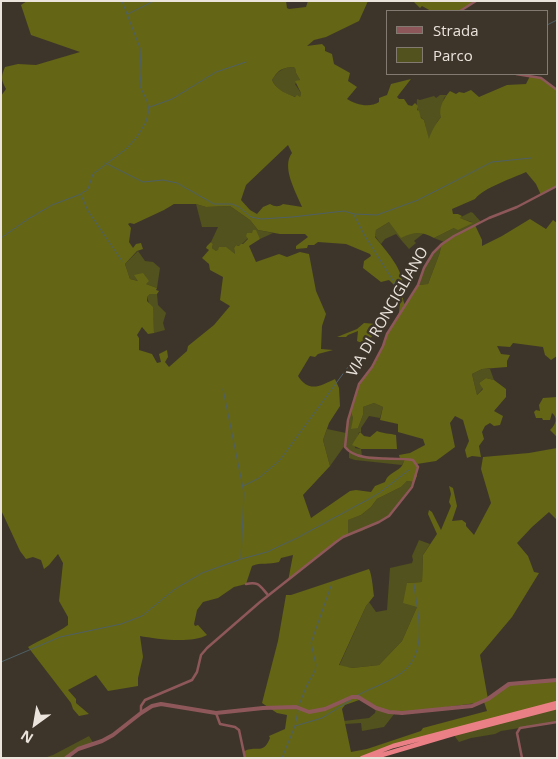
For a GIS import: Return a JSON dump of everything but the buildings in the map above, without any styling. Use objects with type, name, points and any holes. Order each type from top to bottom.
[{"type":"highway","points":[[362,758],[393,746],[557,703]]},
{"type":"highway","points":[[372,758],[469,729],[557,707]]},
{"type":"street","points":[[462,10],[476,1]]},
{"type":"street","points":[[522,75],[541,78],[557,90]]},
{"type":"street","name":"VIA DI RONCIGLIANO","points":[[141,713],[141,706],[145,700],[192,680],[197,672],[201,655],[207,648],[268,595],[343,538],[384,519],[412,487],[417,476],[418,467],[413,460],[368,458],[353,454],[345,447],[348,420],[359,384],[377,359],[387,334],[418,285],[424,268],[433,253],[442,244],[489,218],[524,204],[557,186]]},
{"type":"street","points":[[246,584],[254,582],[258,584],[268,595]]},
{"type":"street","points":[[66,758],[78,749],[113,735],[141,713],[152,706],[161,704],[216,713],[253,708],[291,707],[313,712],[325,709],[352,697],[358,697],[376,708],[389,712],[421,712],[480,703],[509,684],[557,680]]},
{"type":"street","points":[[216,713],[220,724],[235,727],[239,730],[245,758]]},
{"type":"street","points":[[522,758],[518,730],[520,728],[557,722]]},
{"type":"green space","points":[[293,67],[300,80],[295,84],[301,93],[300,97],[284,92],[272,80],[280,71]]},
{"type":"green space","points":[[440,95],[447,95],[444,98],[441,117],[429,141],[424,120],[418,111],[417,99],[420,100],[434,96],[436,98]]},
{"type":"green space","points":[[196,204],[206,207],[230,206],[250,220],[258,230],[273,233],[260,239],[252,234],[240,246],[236,245],[234,248],[235,254],[216,251],[212,248],[213,244],[211,242],[218,227],[202,227]]},
{"type":"green space","points":[[471,212],[481,222],[444,242],[434,238],[472,222],[459,218]]},
{"type":"green space","points":[[389,222],[415,232],[424,233],[414,241],[416,243],[409,249],[396,234],[385,239],[381,244],[375,236],[376,230]]},
{"type":"green space","points":[[442,244],[428,284],[418,285],[428,261]]},
{"type":"green space","points":[[138,251],[145,261],[153,262],[160,268],[157,288],[146,284],[146,278],[144,277],[139,281],[130,279],[125,264]]},
{"type":"green space","points":[[150,294],[157,294],[158,305],[166,313],[163,323],[165,330],[154,333],[153,315],[147,297]]},
{"type":"green space","points":[[482,369],[490,369],[494,380],[486,378],[479,383],[483,388],[477,395],[472,374]]},
{"type":"green space","points":[[374,403],[383,407],[380,418],[369,416],[361,428],[361,432],[359,432],[355,448],[361,449],[362,456],[405,459],[402,465],[349,458],[349,452],[345,445],[330,466],[323,440],[327,429],[346,433],[351,411],[358,428],[363,415],[363,407]]},
{"type":"green space","points":[[407,481],[414,482],[389,516],[362,531],[348,535],[347,520],[361,515],[377,499],[401,487]]},
{"type":"green space","points":[[419,540],[430,544],[423,555],[422,582],[407,583],[417,607],[402,641],[379,665],[352,668],[339,666],[369,602],[376,612],[387,610],[390,568],[412,563],[412,556]]},
{"type":"green space","points":[[557,707],[557,722],[501,731],[459,742],[453,734]]},
{"type":"green space","points":[[376,708],[395,713],[384,727],[362,731],[361,723],[345,724],[344,721],[369,718],[375,713]]},
{"type":"green space","points":[[89,736],[94,744],[78,749],[66,758],[44,758],[53,755]]},
{"type":"shaded area","points":[[27,1],[286,1],[287,8],[289,9],[306,7],[308,1],[368,1],[359,21],[326,37],[314,40],[307,46],[322,44],[325,47],[325,51],[332,54],[334,64],[350,73],[348,81],[357,87],[347,99],[355,103],[363,105],[375,104],[379,102],[379,98],[387,95],[391,84],[411,79],[397,97],[404,99],[408,105],[412,106],[415,103],[418,106],[417,110],[424,120],[429,139],[441,117],[442,103],[450,91],[456,94],[471,90],[479,97],[507,85],[526,84],[530,76],[541,78],[557,90],[557,186],[541,195],[536,184],[526,172],[506,180],[491,187],[475,199],[452,209],[453,214],[458,214],[462,216],[460,218],[473,223],[458,230],[454,228],[434,238],[418,233],[401,238],[389,222],[376,230],[375,237],[400,272],[405,305],[418,285],[428,284],[442,244],[475,225],[482,240],[482,246],[530,219],[546,229],[553,220],[557,223],[557,356],[551,360],[545,355],[543,347],[513,343],[510,347],[497,346],[501,354],[510,355],[507,367],[482,369],[472,374],[477,395],[483,389],[479,383],[486,378],[494,380],[506,389],[506,397],[494,411],[503,416],[500,425],[494,426],[490,423],[485,426],[482,432],[484,439],[479,446],[481,457],[472,456],[467,458],[465,450],[469,441],[463,420],[455,416],[450,423],[455,447],[436,461],[417,464],[417,476],[414,482],[407,481],[401,487],[377,499],[361,515],[348,520],[348,535],[288,581],[293,555],[281,558],[279,562],[252,566],[246,584],[234,587],[218,598],[203,602],[197,610],[194,624],[195,626],[198,625],[207,635],[200,638],[183,640],[140,636],[143,657],[138,686],[108,691],[96,675],[68,690],[76,699],[76,703],[89,714],[79,716],[28,647],[68,625],[68,617],[59,601],[63,563],[58,554],[44,569],[41,560],[33,557],[26,559],[20,551],[1,510],[1,96],[6,89],[2,76],[5,67],[18,64],[36,65],[80,52],[31,35],[21,5]],"holes":[[[293,67],[300,80],[295,81],[301,93],[300,97],[297,95],[295,97],[282,91],[272,80],[280,70]],[[288,145],[292,153],[288,165],[289,172],[302,207],[283,204],[275,206],[270,204],[263,207],[257,214],[250,210],[241,200],[246,185]],[[174,204],[196,204],[206,207],[230,206],[250,220],[258,230],[280,234],[305,234],[308,237],[296,246],[296,249],[307,248],[308,245],[314,245],[318,242],[346,244],[370,254],[371,256],[364,261],[363,268],[381,282],[389,280],[397,288],[395,291],[400,302],[399,313],[387,334],[377,359],[359,384],[351,411],[353,419],[351,429],[358,428],[363,415],[363,407],[374,403],[383,407],[380,420],[398,424],[398,432],[423,439],[425,445],[410,453],[399,455],[400,459],[405,459],[402,466],[390,475],[385,482],[375,486],[371,492],[350,491],[311,518],[303,495],[330,466],[323,440],[329,423],[340,406],[339,388],[335,379],[315,387],[306,385],[298,376],[310,356],[315,357],[318,354],[333,350],[321,349],[322,326],[326,314],[316,291],[309,254],[300,252],[287,257],[279,254],[256,262],[249,246],[260,239],[256,230],[253,230],[252,233],[247,233],[248,239],[243,244],[236,245],[234,248],[235,254],[226,247],[219,247],[216,251],[212,248],[213,244],[211,242],[206,248],[209,250],[202,258],[209,264],[210,270],[223,277],[220,300],[230,306],[214,325],[188,346],[187,351],[169,367],[165,362],[168,357],[167,350],[159,354],[161,362],[157,363],[152,354],[139,350],[139,338],[137,335],[142,327],[148,334],[154,333],[153,307],[147,301],[147,297],[150,294],[157,294],[159,291],[156,290],[157,288],[146,284],[149,281],[143,273],[134,275],[138,281],[130,279],[125,264],[137,251],[143,249],[141,243],[136,244],[133,248],[129,242],[131,228],[128,224],[134,224]]]},
{"type":"shaded area","points":[[413,1],[476,1],[462,10],[429,10],[422,6],[420,8]]},
{"type":"shaded area","points":[[364,323],[376,324],[373,335],[368,341],[357,341],[358,331],[346,337],[337,337],[357,329]]},
{"type":"shaded area","points":[[557,397],[556,436],[550,430],[556,421],[554,415],[552,413],[550,420],[543,420],[542,418],[536,418],[534,412],[536,410],[540,411],[539,405],[543,398]]},
{"type":"shaded area","points":[[377,431],[396,435],[397,449],[361,449],[352,445],[360,432],[364,436],[370,437]]},
{"type":"shaded area","points":[[557,448],[557,520],[549,512],[517,543],[528,556],[534,572],[539,573],[512,617],[480,655],[488,699],[509,684],[557,680],[557,703],[393,746],[362,758],[245,758],[243,752],[265,747],[270,738],[269,736],[285,729],[287,715],[277,713],[262,703],[278,641],[286,595],[369,569],[374,596],[366,606],[339,665],[352,668],[379,665],[402,641],[417,607],[403,603],[407,583],[422,582],[423,555],[437,534],[428,514],[429,510],[432,512],[441,530],[451,506],[449,502],[451,494],[449,486],[453,488],[457,506],[452,521],[462,520],[474,535],[491,503],[481,469],[483,457],[529,453]],"holes":[[[362,699],[376,708],[402,713],[484,702],[487,711],[423,728],[421,731],[367,749],[351,752],[342,709],[345,705]]]},
{"type":"waterway","points":[[1,238],[52,205],[81,194],[88,189],[93,174],[126,149],[137,137],[146,122],[149,110],[140,86],[140,48],[122,1]]},
{"type":"waterway","points":[[128,14],[154,1]]},
{"type":"waterway","points":[[548,24],[557,20]]},
{"type":"waterway","points":[[150,107],[172,99],[216,72],[246,62]]},
{"type":"waterway","points":[[105,163],[143,182],[163,180],[177,183],[214,204],[232,204],[251,217],[261,219],[344,211],[354,214],[377,215],[418,200],[492,162],[531,158]]},
{"type":"waterway","points":[[81,195],[88,211],[122,261]]},
{"type":"waterway","points":[[354,215],[394,282],[398,307]]},
{"type":"waterway","points":[[243,486],[259,478],[280,460],[348,367]]},
{"type":"waterway","points":[[223,389],[244,493],[241,558]]},
{"type":"waterway","points":[[1,662],[60,637],[121,624],[142,616],[175,589],[202,573],[267,552],[297,538],[378,494],[409,470]]},
{"type":"waterway","points":[[358,695],[400,674],[415,655],[418,644],[419,620],[414,584]]},
{"type":"waterway","points":[[299,705],[315,671],[316,665],[311,643],[331,586]]},
{"type":"waterway","points":[[295,726],[322,718],[351,700]]},
{"type":"waterway","points":[[282,758],[295,726],[298,711]]}]
